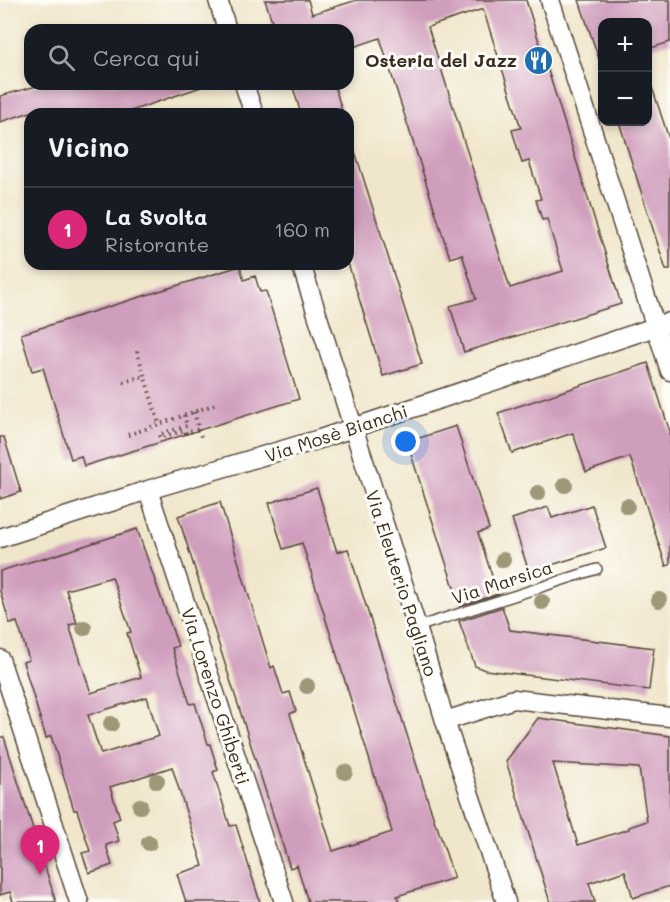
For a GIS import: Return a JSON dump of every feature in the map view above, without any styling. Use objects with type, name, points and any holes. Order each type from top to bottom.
[{"type":"street","points":[[218,0],[225,24]]},
{"type":"street","points":[[550,0],[663,324],[670,370]]},
{"type":"street","points":[[246,90],[252,108]]},
{"type":"street","name":"Via Eleuterio Pagliano","points":[[303,270],[445,721],[506,902]]},
{"type":"street","name":"Via Mosè Bianchi","points":[[0,538],[148,490],[320,439],[663,324]]},
{"type":"street","name":"Via Lorenzo Ghiberti","points":[[148,490],[284,902]]},
{"type":"street","points":[[0,659],[79,902]]},
{"type":"street","points":[[445,721],[514,699],[670,717]]},
{"type":"lane","name":"Via Marsica","points":[[417,627],[597,569]]},
{"type":"path","points":[[137,351],[159,424]]},
{"type":"path","points":[[123,382],[144,376]]},
{"type":"path","points":[[128,435],[216,404]]},
{"type":"path","points":[[194,411],[201,437]]},
{"type":"path","points":[[184,415],[187,426],[159,434],[161,438],[186,430],[186,433],[199,429]]},
{"type":"building","points":[[265,0],[308,0],[312,14],[357,0],[526,0],[621,304],[464,352],[450,306],[476,299],[462,254],[450,258],[380,38],[354,47],[354,24],[273,24]],"holes":[[[483,9],[521,128],[512,130],[522,163],[529,161],[541,199],[536,200],[542,220],[547,219],[563,271],[510,288],[428,27]]]},
{"type":"building","points":[[579,0],[670,0],[670,42],[652,48],[652,18],[598,18],[598,56]]},
{"type":"building","points":[[652,87],[670,142],[670,270],[666,270],[620,126],[652,126]]},
{"type":"building","points":[[24,89],[192,90],[140,108],[24,108],[24,114],[0,122],[0,96]]},
{"type":"building","points":[[294,90],[336,90],[341,108],[299,108]]},
{"type":"building","points":[[354,148],[422,364],[383,376],[350,270],[354,270]]},
{"type":"building","points":[[227,270],[241,270],[244,280],[255,276],[260,292],[266,291],[299,399],[84,466],[81,456],[71,459],[43,368],[32,371],[21,334]]},
{"type":"building","points":[[648,363],[670,432],[670,565],[666,566],[630,457],[586,472],[573,433],[512,453],[498,413]]},
{"type":"building","points":[[456,426],[489,529],[478,533],[498,594],[460,606],[407,442]]},
{"type":"building","points":[[0,437],[4,437],[21,492],[0,499]]},
{"type":"building","points":[[317,488],[337,552],[348,549],[454,878],[397,896],[399,902],[308,902],[297,865],[290,868],[178,516],[220,502],[271,668],[274,666],[283,694],[290,692],[296,711],[290,714],[333,851],[392,832],[302,543],[283,549],[269,503]]},
{"type":"building","points":[[592,505],[606,548],[529,572],[512,519],[548,507],[552,518]]},
{"type":"building","points":[[137,529],[178,646],[172,648],[190,704],[195,703],[208,744],[210,744],[218,770],[213,772],[230,826],[236,825],[260,902],[186,902],[177,874],[203,866],[172,767],[110,787],[120,818],[113,821],[119,841],[106,845],[112,865],[89,873],[82,853],[90,851],[77,810],[74,810],[51,736],[46,738],[23,662],[29,660],[17,622],[10,624],[0,591],[0,571]],"holes":[[[112,577],[131,632],[127,633],[141,677],[91,693],[69,625],[77,623],[66,590]],[[147,697],[159,736],[101,754],[88,715]]]},
{"type":"building","points":[[502,607],[510,630],[654,648],[649,690],[485,670],[475,666],[459,621]]},
{"type":"building","points":[[538,718],[670,736],[670,886],[633,898],[625,871],[589,883],[595,902],[550,902],[506,761]],"holes":[[[553,763],[639,768],[647,821],[578,845]]]},
{"type":"building","points":[[0,737],[4,737],[56,902],[13,902],[10,892],[0,895]]},
{"type":"place","name":"Osteria del Jazz","points":[[538,60]]},
{"type":"place","name":"La Svolta","points":[[40,875]]}]
